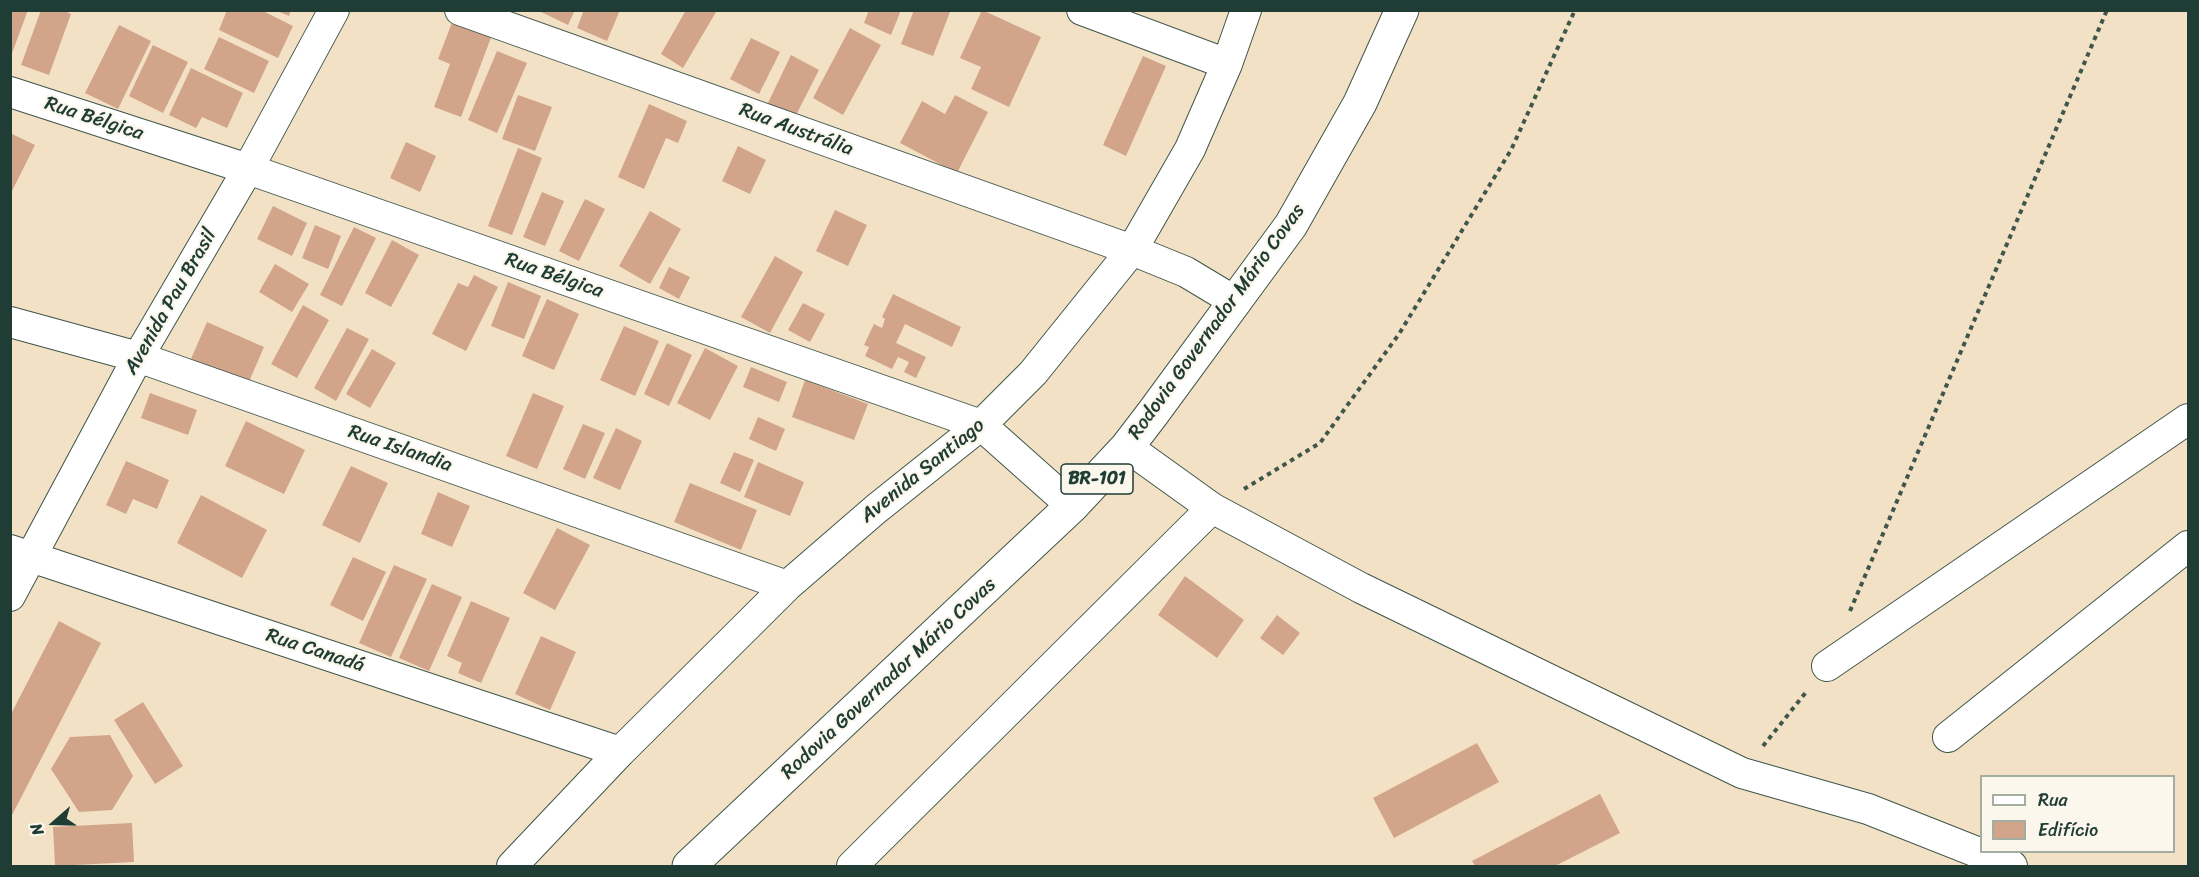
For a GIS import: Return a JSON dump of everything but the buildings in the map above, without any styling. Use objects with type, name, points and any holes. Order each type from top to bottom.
[{"type":"highway","name":"Rodovia Governador Mário Covas","points":[[689,867],[1072,506],[1127,447],[1291,225],[1360,103],[1402,10]]},
{"type":"street","name":"Avenida Pau Brasil","points":[[10,596],[22,554],[248,169],[334,10]]},
{"type":"street","name":"Rua Austrália","points":[[460,10],[1132,250],[1186,272],[1236,302]]},
{"type":"street","points":[[1082,10],[1227,64]]},
{"type":"street","name":"Avenida Santiago","points":[[512,867],[620,752],[787,586],[876,508],[981,425],[1033,373],[1132,250],[1190,149],[1227,64],[1246,10]]},
{"type":"street","name":"Rua Bélgica","points":[[10,92],[248,169],[981,425],[1072,506]]},
{"type":"street","name":"Rua Islandia","points":[[10,322],[138,357],[787,586]]},
{"type":"street","points":[[1827,666],[2188,419]]},
{"type":"street","points":[[1127,447],[1212,508],[1361,588],[1742,774],[1868,808],[2012,867]]},
{"type":"street","points":[[852,867],[1212,508]]},
{"type":"street","points":[[1948,737],[2188,546]]},
{"type":"street","name":"Rua Canadá","points":[[22,554],[620,752]]},
{"type":"path","points":[[1212,508],[1320,443],[1327,434],[1399,334],[1511,150],[1575,10]]},
{"type":"path","points":[[1850,612],[2107,10]]},
{"type":"path","points":[[1742,774],[1827,666]]}]
